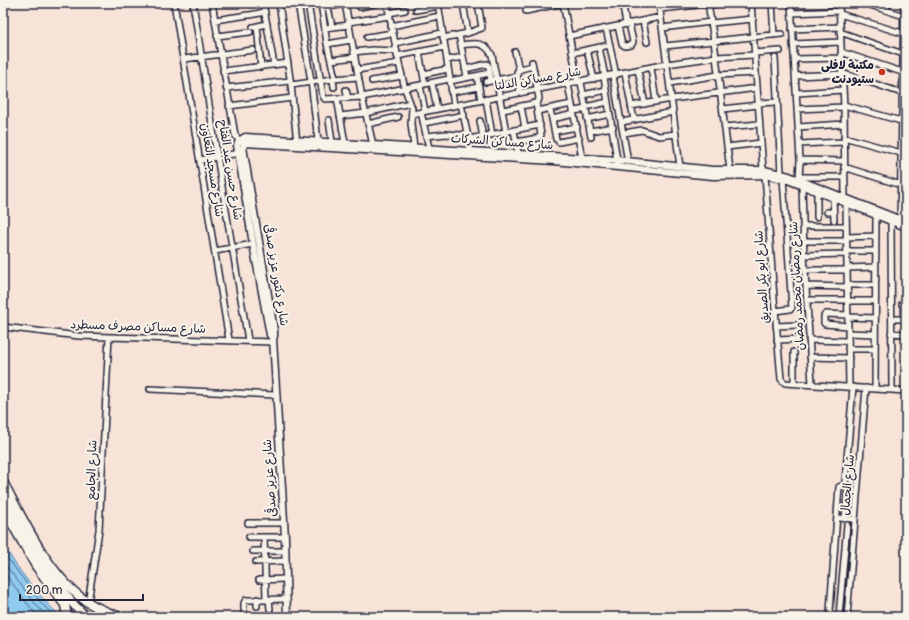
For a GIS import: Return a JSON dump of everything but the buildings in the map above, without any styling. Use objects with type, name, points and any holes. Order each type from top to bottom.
[{"type":"main road","points":[[3,482],[40,549],[71,588],[88,603],[120,617]]},
{"type":"main road","points":[[3,496],[42,563],[84,616]]},
{"type":"main road","points":[[3,507],[36,566],[65,605],[67,617]]},
{"type":"street","name":"شارع مسجد التعاون","points":[[174,3],[229,340]]},
{"type":"street","name":"شارع حسن عبد الفتاح","points":[[193,3],[248,340]]},
{"type":"street","name":"شارع دكتور عزيز صدقى","points":[[213,3],[229,106],[235,135],[240,140],[237,145],[253,244],[270,335],[273,340]]},
{"type":"street","points":[[263,3],[274,65]]},
{"type":"street","points":[[279,3],[288,63],[297,143]]},
{"type":"street","points":[[298,3],[311,81],[318,141]]},
{"type":"street","points":[[308,3],[324,98],[362,97],[490,73]]},
{"type":"street","points":[[360,7],[378,3]]},
{"type":"street","points":[[387,3],[399,63],[410,103],[412,114],[410,124],[414,147]]},
{"type":"street","points":[[462,3],[468,33]]},
{"type":"street","points":[[395,43],[443,35],[459,35],[481,29],[482,26],[478,3]]},
{"type":"street","points":[[526,11],[563,3],[572,53],[586,108],[590,134],[612,127]]},
{"type":"street","points":[[618,26],[623,46],[631,45],[632,40],[623,6],[628,3]]},
{"type":"street","points":[[659,3],[680,166]]},
{"type":"street","points":[[660,9],[728,3]]},
{"type":"street","name":"شارع ابو بكر الصديق","points":[[751,3],[759,124],[781,378],[786,383],[794,383]]},
{"type":"street","points":[[772,3],[774,35]]},
{"type":"street","points":[[791,3],[797,93],[800,160],[799,178]]},
{"type":"street","points":[[839,3],[844,106],[848,358],[851,387],[845,518]]},
{"type":"street","points":[[864,3],[904,18]]},
{"type":"street","points":[[886,10],[887,3]]},
{"type":"street","points":[[782,176],[802,186],[833,198],[846,201],[903,221],[902,188],[904,100],[902,93],[904,82],[904,3]]},
{"type":"street","points":[[334,87],[334,78],[321,5],[328,7],[345,4],[358,77],[373,145]]},
{"type":"street","points":[[416,10],[438,4],[454,105]]},
{"type":"street","points":[[708,4],[730,170]]},
{"type":"street","points":[[328,7],[332,27]]},
{"type":"street","points":[[325,28],[405,10]]},
{"type":"street","points":[[215,20],[265,12]]},
{"type":"street","points":[[792,13],[839,12],[905,34]]},
{"type":"street","points":[[391,26],[440,16]]},
{"type":"street","points":[[569,36],[661,17]]},
{"type":"street","points":[[662,28],[753,19]]},
{"type":"street","points":[[643,21],[647,42]]},
{"type":"street","points":[[217,36],[267,24]]},
{"type":"street","points":[[254,28],[259,42],[261,67]]},
{"type":"street","points":[[606,28],[628,162]]},
{"type":"street","points":[[792,29],[840,30],[904,52]]},
{"type":"street","points":[[367,37],[393,33]]},
{"type":"street","points":[[665,46],[782,34]]},
{"type":"street","points":[[459,35],[467,77]]},
{"type":"street","points":[[259,42],[270,39]]},
{"type":"street","points":[[327,44],[351,40]]},
{"type":"street","points":[[793,44],[841,42]]},
{"type":"street","points":[[461,45],[475,43],[486,46],[490,50],[494,60],[498,80],[506,132]]},
{"type":"street","points":[[572,53],[610,45]]},
{"type":"street","points":[[599,47],[617,160]]},
{"type":"street","points":[[331,60],[372,50],[397,54],[445,48]]},
{"type":"street","points":[[184,59],[254,50]]},
{"type":"street","points":[[587,50],[594,79]]},
{"type":"street","name":"شارع مساكن الدلتا","points":[[412,114],[667,64],[716,57],[780,51]]},
{"type":"street","points":[[419,52],[424,74],[424,123],[430,148]]},
{"type":"street","points":[[515,52],[519,70],[517,76],[520,93]]},
{"type":"street","points":[[794,60],[841,55],[903,69]]},
{"type":"street","points":[[447,60],[463,57]]},
{"type":"street","points":[[775,58],[792,307],[790,309]]},
{"type":"street","points":[[223,71],[288,63]]},
{"type":"street","points":[[357,70],[399,63]]},
{"type":"street","points":[[466,69],[487,64],[490,73],[489,81],[517,76]]},
{"type":"street","points":[[516,142],[540,137],[542,135],[536,103],[539,100],[532,64],[519,70]]},
{"type":"street","points":[[651,68],[656,101]]},
{"type":"street","points":[[424,74],[448,69]]},
{"type":"street","points":[[638,70],[644,104]]},
{"type":"street","points":[[625,73],[634,120]]},
{"type":"street","points":[[670,83],[718,75],[756,73]]},
{"type":"street","points":[[795,76],[842,74],[902,93]]},
{"type":"street","points":[[372,81],[402,76]]},
{"type":"street","points":[[477,76],[478,87],[485,99],[494,134]]},
{"type":"street","points":[[226,88],[358,77]]},
{"type":"street","points":[[432,83],[437,109]]},
{"type":"street","points":[[568,84],[582,158]]},
{"type":"street","points":[[452,92],[478,87]]},
{"type":"street","points":[[631,106],[656,101],[757,88]]},
{"type":"street","points":[[346,90],[348,98]]},
{"type":"street","points":[[583,95],[606,90]]},
{"type":"street","points":[[797,93],[843,90]]},
{"type":"street","points":[[229,106],[292,98]]},
{"type":"street","points":[[337,98],[345,143]]},
{"type":"street","points":[[552,119],[608,102]]},
{"type":"street","points":[[722,109],[777,102]]},
{"type":"street","points":[[340,116],[366,113],[410,103]]},
{"type":"street","points":[[503,110],[536,103]]},
{"type":"street","points":[[461,104],[471,151]]},
{"type":"street","points":[[537,111],[572,104]]},
{"type":"street","points":[[521,106],[526,128]]},
{"type":"street","points":[[797,109],[844,106],[903,119]]},
{"type":"street","points":[[550,109],[554,131],[558,140],[579,138]]},
{"type":"street","points":[[622,122],[673,112]]},
{"type":"street","points":[[588,119],[610,114]]},
{"type":"street","points":[[424,123],[464,115]]},
{"type":"street","points":[[368,124],[398,117]]},
{"type":"street","points":[[329,120],[332,142]]},
{"type":"street","points":[[480,121],[483,137]]},
{"type":"street","points":[[725,126],[759,124]]},
{"type":"street","points":[[798,127],[844,124]]},
{"type":"street","points":[[426,136],[446,134],[468,137],[483,137],[540,125]]},
{"type":"street","points":[[554,131],[577,127]]},
{"type":"street","points":[[514,130],[518,154]]},
{"type":"street","points":[[624,133],[642,130],[659,136],[676,134]]},
{"type":"street","name":"شارع مساكن الشركات","points":[[240,140],[247,137],[297,143],[554,159],[582,158],[617,160],[713,170],[764,172]]},
{"type":"street","points":[[240,140],[246,143]]},
{"type":"street","points":[[799,144],[844,140],[903,154]]},
{"type":"street","name":"شارع مساكن الشركات","points":[[246,143],[297,143],[318,141],[518,154],[713,176],[764,172]]},
{"type":"street","name":"شارع دكتور عزيز صدقى","points":[[246,143],[243,147],[274,330],[273,340]]},
{"type":"street","points":[[727,146],[761,143]]},
{"type":"street","points":[[200,160],[239,153]]},
{"type":"street","points":[[800,160],[844,161]]},
{"type":"street","points":[[844,167],[902,188]]},
{"type":"street","points":[[764,172],[799,178],[844,177]]},
{"type":"street","points":[[799,178],[876,215],[906,227]]},
{"type":"street","name":"شارع رمضان محمد رمضان","points":[[802,186],[804,255],[812,384]]},
{"type":"street","points":[[817,192],[817,217]]},
{"type":"street","points":[[833,198],[834,220]]},
{"type":"street","points":[[827,212],[833,212]]},
{"type":"street","points":[[875,389],[876,215]]},
{"type":"street","points":[[891,221],[892,390]]},
{"type":"street","points":[[803,226],[846,226]]},
{"type":"street","points":[[804,241],[876,236]]},
{"type":"street","points":[[215,251],[253,244]]},
{"type":"street","points":[[804,255],[876,251]]},
{"type":"street","points":[[805,270],[875,267]]},
{"type":"street","points":[[806,286],[875,285]]},
{"type":"street","points":[[807,300],[875,301]]},
{"type":"street","points":[[775,311],[796,308]]},
{"type":"street","points":[[848,326],[825,324],[824,316],[826,314],[875,318]]},
{"type":"street","points":[[892,319],[906,319]]},
{"type":"street","points":[[776,326],[798,325]]},
{"type":"street","name":"شارع مساكن مصرف مسطرد","points":[[3,327],[79,336],[273,340]]},
{"type":"street","points":[[848,333],[875,334]]},
{"type":"street","points":[[891,333],[906,334]]},
{"type":"street","name":"شارع الجامع","points":[[88,603],[99,530],[109,337]]},
{"type":"street","points":[[777,340],[799,339]]},
{"type":"street","name":"شارع عزيز صدقى","points":[[273,340],[285,537],[287,617]]},
{"type":"street","points":[[809,340],[848,341]]},
{"type":"street","points":[[848,349],[875,349]]},
{"type":"street","points":[[794,352],[794,383],[906,391]]},
{"type":"street","points":[[810,357],[848,358]]},
{"type":"street","name":"شارع الجمال","points":[[847,617],[866,388]]},
{"type":"street","points":[[150,389],[276,395]]},
{"type":"street","points":[[847,487],[841,486],[839,488],[830,613],[832,615],[847,617]]},
{"type":"street","points":[[837,518],[855,519]]},
{"type":"street","points":[[248,523],[284,523]]},
{"type":"street","points":[[839,616],[847,525]]},
{"type":"street","points":[[249,537],[285,537]]},
{"type":"street","points":[[264,537],[262,580],[270,609]]},
{"type":"street","points":[[253,552],[285,550]]},
{"type":"street","points":[[835,550],[845,551]]},
{"type":"street","points":[[256,562],[286,561]]},
{"type":"street","points":[[844,567],[851,568]]},
{"type":"street","points":[[262,580],[286,579]]},
{"type":"street","points":[[832,582],[850,584]]},
{"type":"street","points":[[257,599],[257,606]]},
{"type":"street","points":[[244,617],[244,603],[246,600],[287,599]]},
{"type":"water","points":[[3,543],[29,582],[61,617],[7,617],[3,613]]},
{"type":"place","name":"مكتبة لافلى ستيودنت","points":[[882,72]]}]
